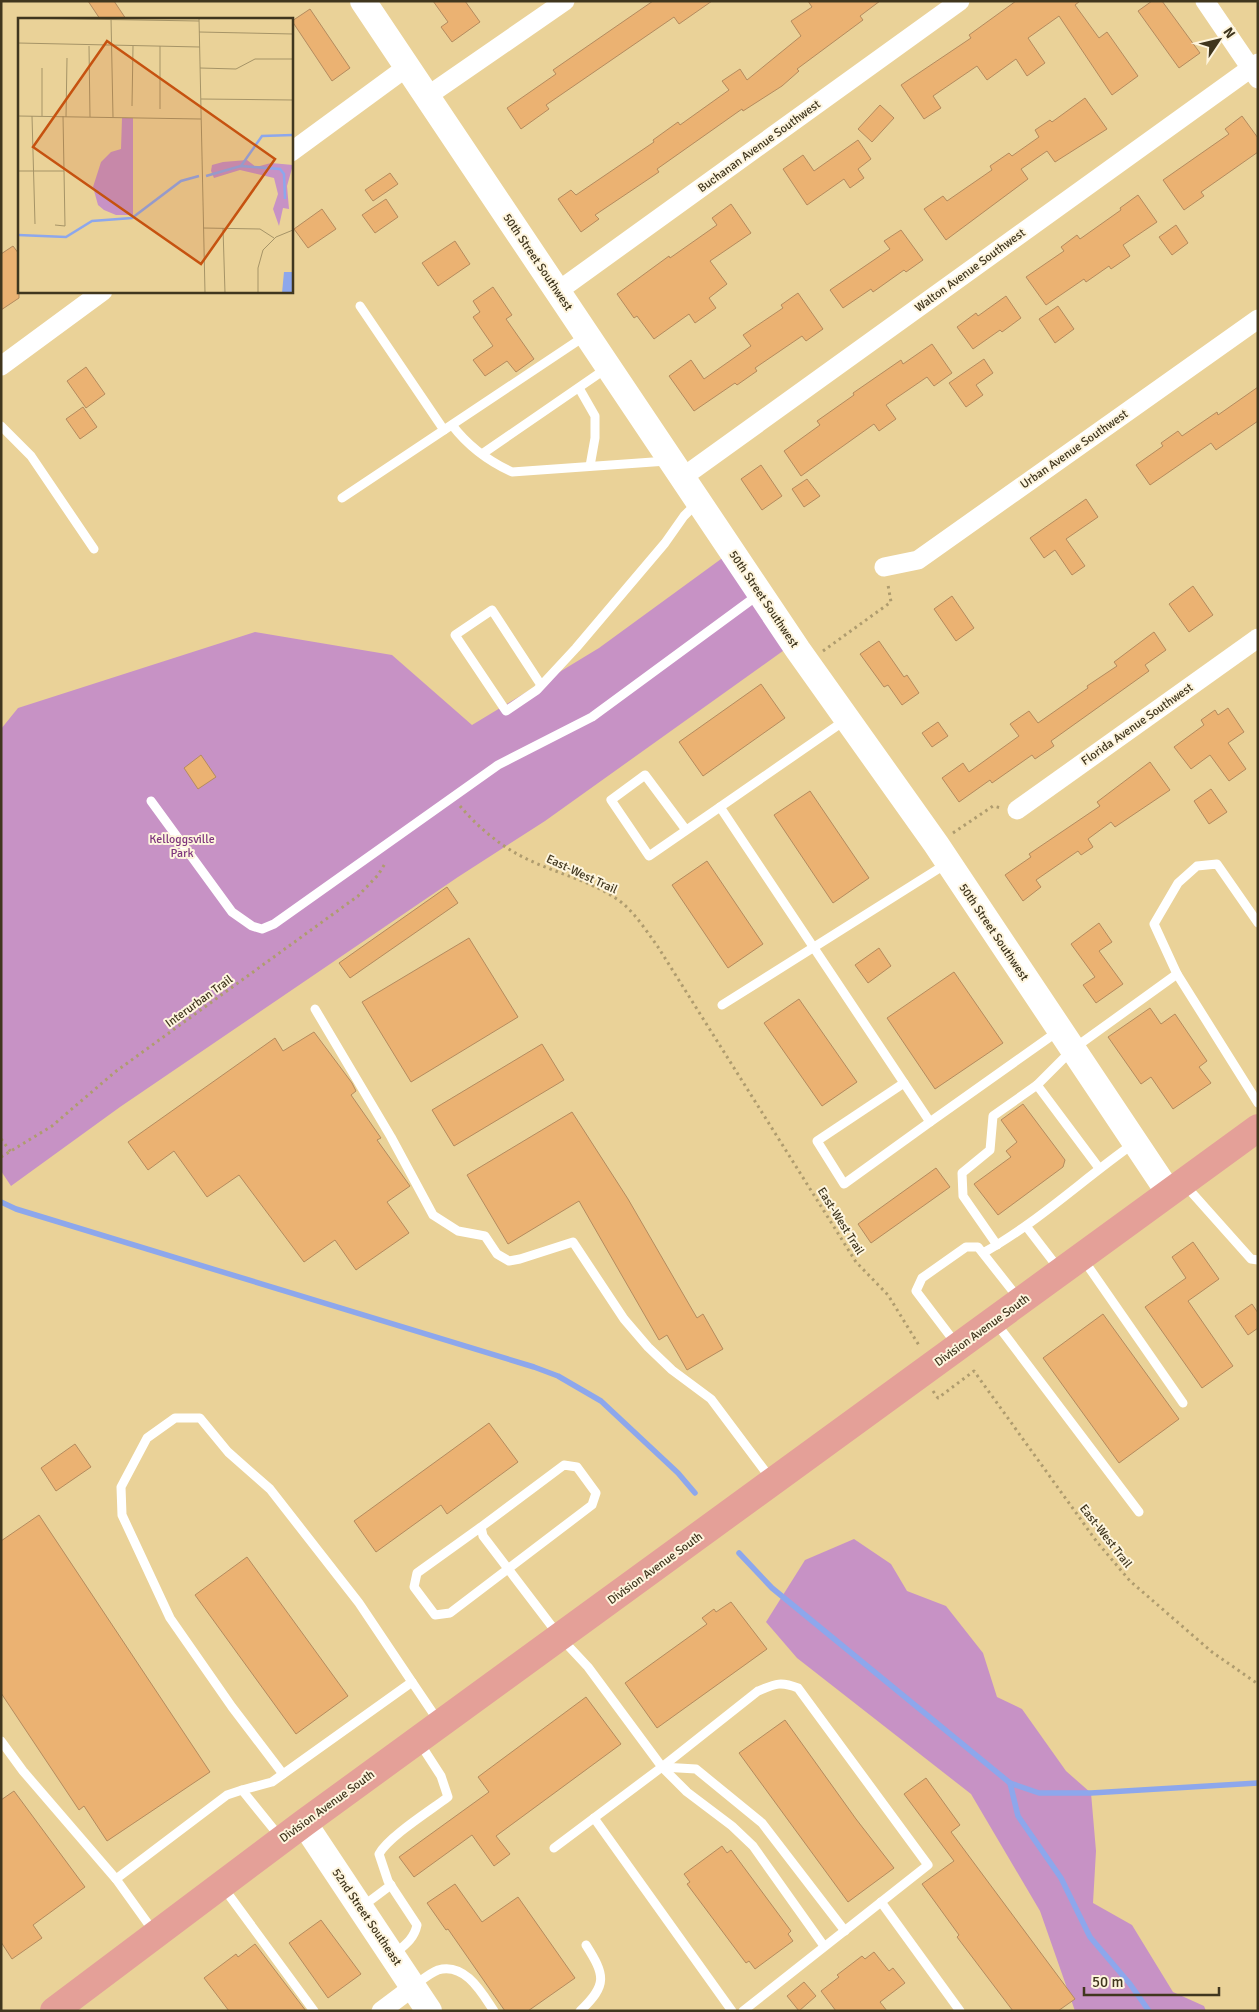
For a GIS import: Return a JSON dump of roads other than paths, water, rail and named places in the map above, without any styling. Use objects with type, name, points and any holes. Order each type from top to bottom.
[{"type":"main road","name":"Division Avenue South","points":[[54,2011],[304,1823],[1258,1128]]},
{"type":"street","name":"50th Street Southwest","points":[[363,1],[807,662],[942,854],[1135,1142],[1176,1188]]},
{"type":"street","points":[[426,97],[565,1]]},
{"type":"street","name":"Buchanan Avenue Southwest","points":[[558,291],[960,1]]},
{"type":"street","points":[[1205,1],[1255,70]]},
{"type":"street","points":[[292,151],[407,67]]},
{"type":"street","name":"Walton Avenue Southwest","points":[[677,469],[1255,70]]},
{"type":"street","points":[[1,366],[102,292]]},
{"type":"street","name":"Urban Avenue Southwest","points":[[884,567],[918,560],[1258,319]]},
{"type":"street","name":"Florida Avenue Southwest","points":[[1017,810],[1258,638]]},
{"type":"street","name":"52nd Street Southeast","points":[[304,1823],[429,2011]]},
{"type":"street","points":[[381,2011],[413,1987]]},
{"type":"lane","points":[[360,306],[448,427],[494,464],[512,472],[590,466],[677,469]]},
{"type":"lane","points":[[342,498],[587,334]]},
{"type":"lane","points":[[482,454],[609,367]]},
{"type":"lane","points":[[579,388],[595,416],[595,438],[590,466]]},
{"type":"lane","points":[[1,426],[31,456],[94,549]]},
{"type":"lane","points":[[541,685],[492,610],[455,634],[506,711],[541,685],[576,648],[665,543],[684,516],[699,501]]},
{"type":"lane","points":[[151,801],[232,912],[252,926],[262,929],[274,924],[388,845],[452,796],[498,765],[592,717],[761,593]]},
{"type":"lane","points":[[686,830],[645,775],[611,800],[649,856],[847,719]]},
{"type":"lane","points":[[720,806],[930,1122]]},
{"type":"lane","points":[[722,1005],[813,947],[942,854]]},
{"type":"lane","points":[[1258,923],[1217,864],[1197,866],[1178,883],[1154,924],[1177,974],[1258,1103]]},
{"type":"lane","points":[[904,1082],[817,1141],[844,1184],[930,1122],[1177,974]]},
{"type":"lane","points":[[315,1009],[391,1137],[433,1215],[458,1231],[486,1236],[497,1254],[509,1261],[573,1242],[624,1319],[648,1347],[672,1370],[711,1399],[732,1424],[772,1481]]},
{"type":"lane","points":[[997,1245],[963,1196],[962,1173],[990,1150],[993,1116],[1037,1084],[1066,1040]]},
{"type":"lane","points":[[1037,1084],[1098,1168]]},
{"type":"lane","points":[[983,1253],[1026,1226],[1082,1184],[1098,1168],[1135,1142]]},
{"type":"lane","points":[[1176,1188],[1251,1259],[1258,1260]]},
{"type":"lane","points":[[1026,1226],[1072,1265],[1183,1403]]},
{"type":"lane","points":[[959,1347],[916,1291],[922,1278],[966,1247],[978,1247],[1021,1302]]},
{"type":"lane","points":[[995,1321],[1139,1512]]},
{"type":"lane","points":[[283,1774],[232,1707],[170,1618],[154,1588],[122,1514],[121,1487],[147,1438],[175,1418],[200,1418],[228,1452],[270,1489],[358,1603],[441,1724]]},
{"type":"lane","points":[[564,1465],[577,1467],[596,1493],[592,1505],[508,1570],[450,1613],[435,1615],[414,1587],[416,1573],[481,1527],[564,1465]]},
{"type":"lane","points":[[481,1527],[483,1536],[508,1570],[560,1637],[588,1667],[662,1767],[687,1792],[732,1826],[753,1846],[824,1946]]},
{"type":"lane","points":[[116,1879],[227,1795],[272,1782],[412,1682]]},
{"type":"lane","points":[[554,1848],[662,1767],[758,1691],[777,1683],[798,1688],[928,1865],[743,2011]]},
{"type":"lane","points":[[392,1956],[410,1942],[416,1934],[417,1925],[391,1885],[379,1854],[382,1848],[448,1797],[441,1776],[418,1740]]},
{"type":"lane","points":[[1,1741],[23,1772],[116,1879],[155,1934]]},
{"type":"lane","points":[[662,1767],[696,1769],[762,1823],[844,1931]]},
{"type":"lane","points":[[242,1790],[282,1840]]},
{"type":"lane","points":[[594,1818],[732,2011]]},
{"type":"lane","points":[[221,1885],[314,2011]]},
{"type":"lane","points":[[360,1908],[391,1885]]},
{"type":"lane","points":[[881,1902],[960,2011]]},
{"type":"lane","points":[[580,2011],[598,1991],[602,1979],[596,1960],[586,1945]]},
{"type":"lane","points":[[413,1987],[439,1970],[450,1969],[461,1972],[474,1983],[494,2011]]},
{"type":"waterway","points":[[1,1202],[16,1209],[534,1367],[558,1376],[601,1401],[678,1473],[695,1493]]},
{"type":"waterway","points":[[739,1553],[772,1588],[1010,1783],[1039,1793],[1091,1793],[1258,1783]]},
{"type":"waterway","points":[[1010,1783],[1018,1816],[1061,1878],[1090,1937],[1130,1984],[1149,2011]]},
{"type":"park label","name":"Kelloggsville Park","points":[[182,846]]}]
